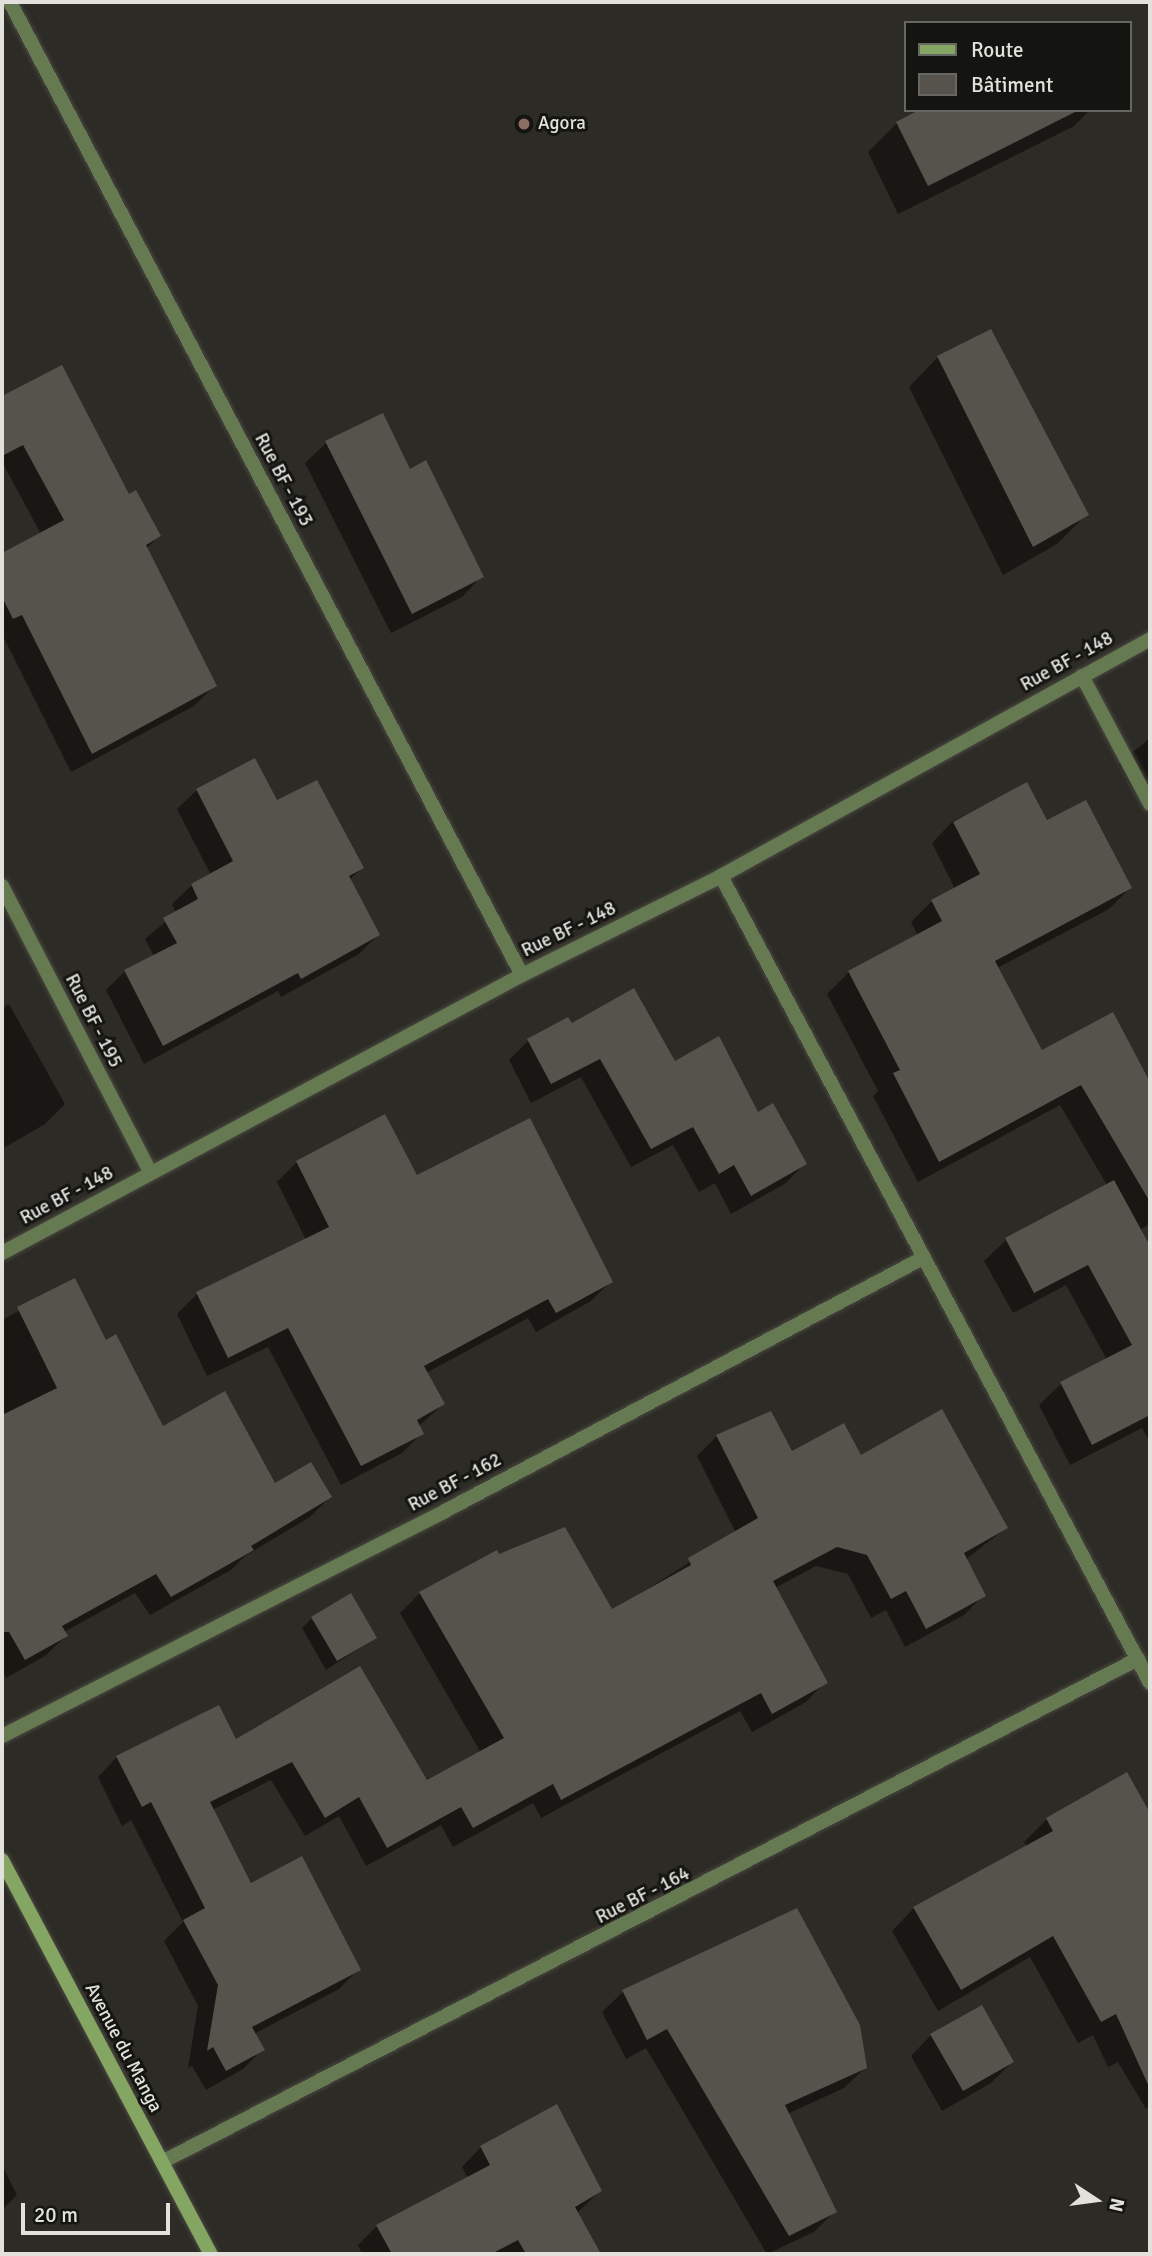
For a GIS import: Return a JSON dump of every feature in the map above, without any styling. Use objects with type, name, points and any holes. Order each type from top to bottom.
[{"type":"street","name":"Rue BF - 193","points":[[10,2],[522,975]]},
{"type":"street","name":"Rue BF - 148","points":[[2,1253],[522,975],[721,876],[1150,639]]},
{"type":"street","points":[[1082,676],[1150,804]]},
{"type":"street","points":[[721,876],[1150,1683]]},
{"type":"street","name":"Rue BF - 195","points":[[2,886],[151,1173]]},
{"type":"street","name":"Rue BF - 162","points":[[2,1736],[445,1511],[923,1258]]},
{"type":"street","name":"Rue BF - 164","points":[[162,2162],[1138,1659]]},
{"type":"street","name":"Avenue du Manga","points":[[2,1860],[211,2254]]},
{"type":"building","points":[[915,112],[1075,112],[928,186],[896,122]]},
{"type":"building","points":[[991,329],[1089,515],[1033,547],[937,356]]},
{"type":"building","points":[[62,365],[129,494],[136,490],[161,536],[146,545],[217,686],[92,754],[22,615],[13,619],[2,597],[2,553],[64,520],[23,445],[2,456],[2,396]]},
{"type":"building","points":[[383,413],[410,469],[426,460],[484,577],[412,614],[325,441]]},
{"type":"building","points":[[255,758],[277,800],[317,780],[364,868],[349,876],[380,935],[301,979],[298,973],[163,1046],[124,970],[177,943],[163,918],[198,899],[191,884],[233,861],[196,789]]},
{"type":"building","points":[[1027,782],[1047,820],[1086,800],[1132,888],[995,961],[1042,1050],[1113,1012],[1150,1082],[1150,1202],[1081,1085],[939,1162],[893,1073],[900,1070],[848,971],[942,921],[931,900],[980,874],[953,822]]},
{"type":"building","points":[[634,988],[675,1061],[719,1036],[758,1112],[773,1103],[807,1164],[751,1196],[734,1165],[719,1174],[693,1127],[651,1149],[600,1059],[551,1084],[527,1039],[568,1017],[572,1023]]},
{"type":"building","points":[[385,1114],[417,1175],[530,1118],[613,1282],[556,1313],[548,1299],[424,1366],[445,1404],[417,1420],[424,1434],[361,1466],[288,1328],[228,1358],[196,1292],[329,1227],[296,1161]]},
{"type":"building","points":[[1114,1180],[1150,1246],[1150,1415],[1092,1445],[1060,1382],[1132,1345],[1088,1265],[1034,1293],[1005,1238]]},
{"type":"building","points":[[75,1278],[106,1340],[116,1334],[163,1426],[225,1391],[275,1483],[311,1462],[332,1497],[251,1546],[254,1550],[171,1597],[156,1574],[62,1626],[68,1636],[25,1660],[9,1632],[2,1632],[2,1415],[57,1388],[17,1307]]},
{"type":"building","points":[[942,1409],[1008,1528],[964,1553],[986,1596],[926,1629],[906,1591],[891,1599],[867,1555],[837,1547],[773,1581],[828,1683],[772,1714],[761,1693],[561,1800],[553,1784],[473,1828],[461,1807],[387,1848],[359,1797],[325,1818],[292,1762],[210,1802],[251,1883],[302,1856],[361,1970],[252,2027],[265,2050],[226,2071],[213,2047],[207,2051],[218,1985],[183,1920],[205,1908],[151,1802],[142,1807],[116,1756],[219,1705],[236,1739],[360,1666],[427,1780],[504,1738],[419,1592],[497,1550],[499,1554],[565,1527],[612,1609],[691,1565],[688,1558],[758,1518],[716,1435],[771,1411],[792,1451],[844,1423],[861,1455]]},
{"type":"building","points":[[351,1593],[377,1638],[337,1661],[311,1617]]},
{"type":"building","points":[[1127,1772],[1150,1813],[1150,2089],[1116,2014],[1101,2022],[1053,1936],[961,1990],[913,1907],[1053,1831],[1046,1818]]},
{"type":"building","points":[[797,1908],[860,2025],[867,2068],[785,2105],[837,2212],[789,2236],[667,2029],[647,2040],[622,1990]]},
{"type":"building","points":[[982,2005],[1014,2062],[963,2091],[930,2034]]},
{"type":"building","points":[[557,2104],[602,2191],[575,2207],[601,2254],[526,2254],[518,2240],[491,2254],[392,2254],[376,2225],[490,2165],[480,2146]]},
{"type":"place","name":"Agora","points":[[524,124]]}]
